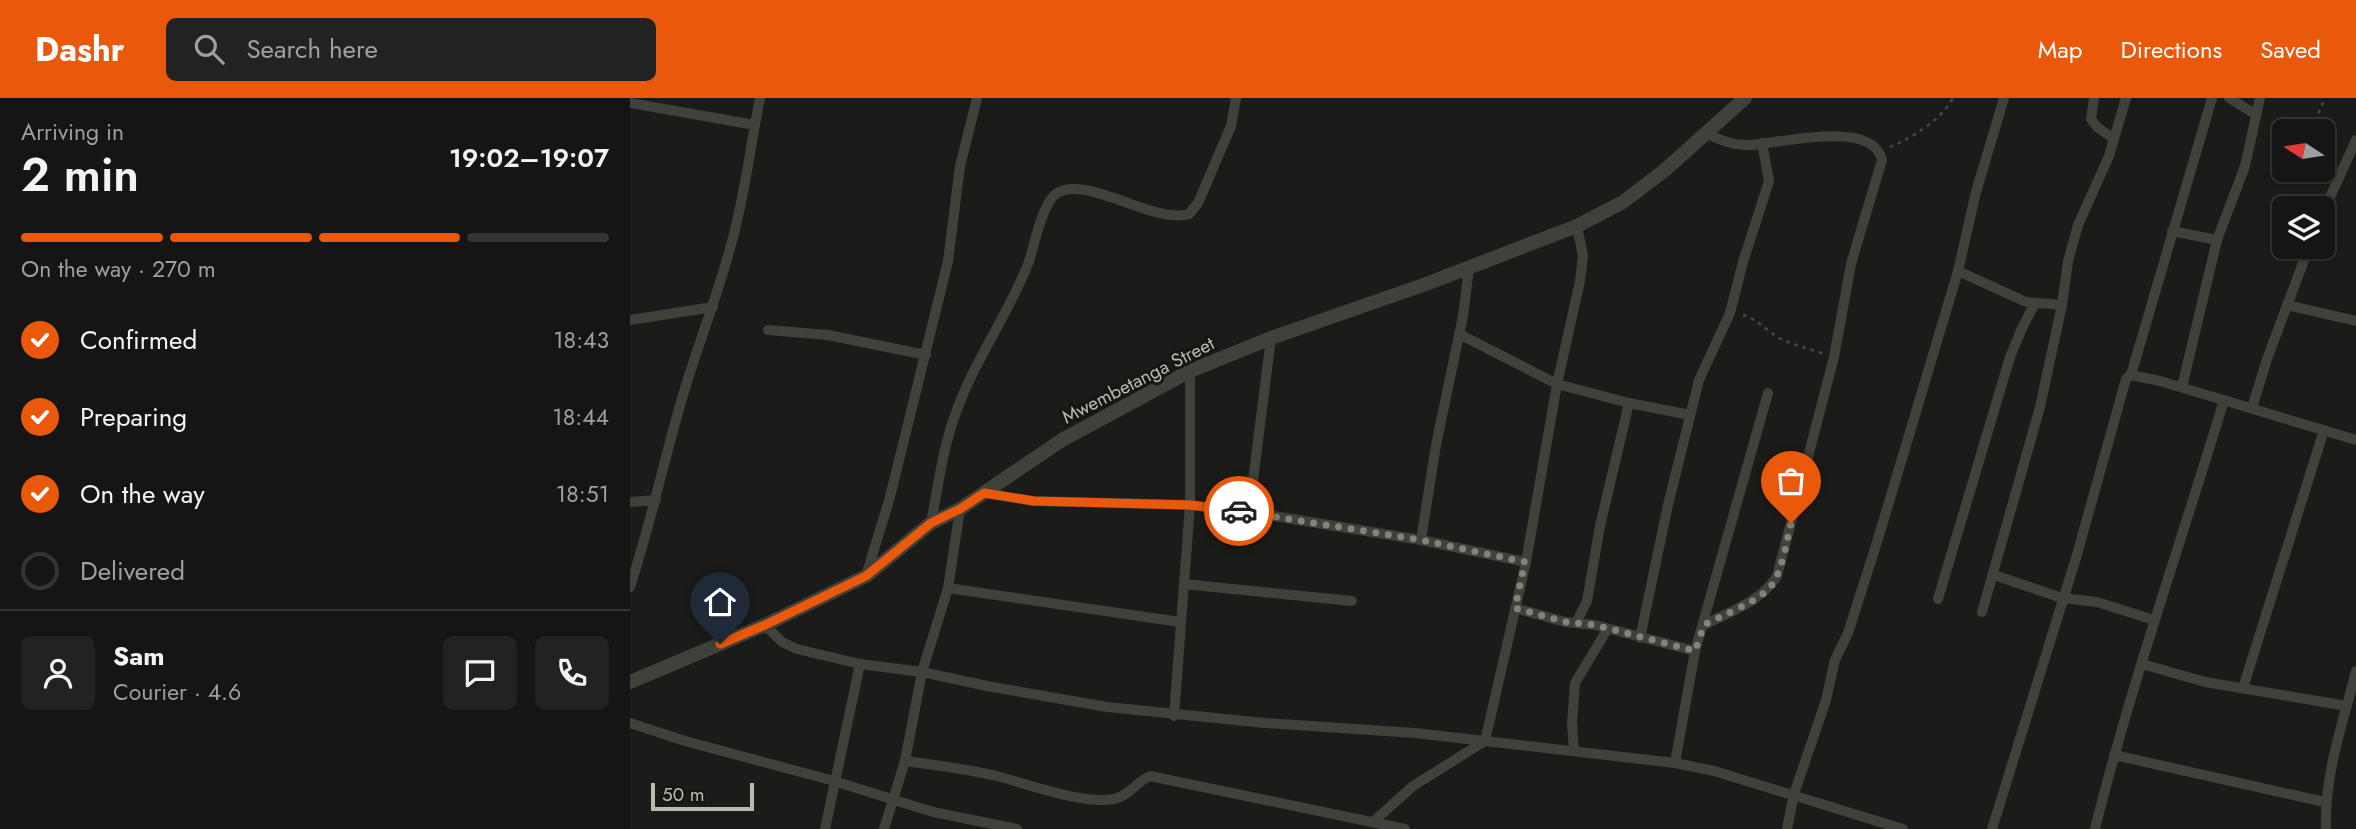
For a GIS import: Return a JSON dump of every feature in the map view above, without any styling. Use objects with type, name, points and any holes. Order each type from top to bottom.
[{"type":"street","points":[[630,587],[681,401],[713,307],[741,205],[760,98]]},
{"type":"street","points":[[866,576],[890,496],[926,355],[947,261],[960,166],[977,98]]},
{"type":"street","points":[[931,523],[954,418],[1027,265],[1048,201],[1058,192],[1070,189],[1087,191],[1173,215],[1189,214],[1198,204],[1231,126],[1236,98]]},
{"type":"street","name":"Mwembetanga Street","points":[[630,681],[765,625],[866,576],[931,523],[960,509],[1062,440],[1190,371],[1270,338],[1469,268],[1577,226],[1622,202],[1707,134],[1745,98]]},
{"type":"street","points":[[1787,829],[1794,794],[1826,700],[1835,660],[1848,633],[1878,539],[1958,271],[1976,192],[2004,98]]},
{"type":"street","points":[[2094,98],[2091,119],[2114,139]]},
{"type":"street","points":[[1982,612],[2040,407],[2062,305],[2068,261],[2078,225],[2103,172],[2126,98]]},
{"type":"street","points":[[1992,829],[2076,558],[2122,385],[2131,375],[2212,98]]},
{"type":"street","points":[[2229,98],[2255,114]]},
{"type":"street","points":[[2182,387],[2217,240],[2245,166],[2260,98]]},
{"type":"street","points":[[630,103],[755,125]]},
{"type":"street","points":[[1704,625],[1761,595],[1777,576],[1834,357],[1851,264],[1882,160],[1880,151],[1872,144],[1835,136],[1748,145],[1729,143],[1707,134]]},
{"type":"street","points":[[2331,196],[2356,140]]},
{"type":"street","points":[[1640,638],[1699,380],[1730,313],[1769,181],[1762,143]]},
{"type":"street","points":[[1373,822],[1413,786],[1485,741],[1525,562],[1557,384],[1580,281],[1583,256],[1577,226]]},
{"type":"street","points":[[2172,231],[2217,240]]},
{"type":"street","points":[[2252,408],[2304,259]]},
{"type":"street","points":[[1421,540],[1469,268]]},
{"type":"street","points":[[1958,271],[2008,295],[2035,303],[2062,305]]},
{"type":"street","points":[[1938,598],[2010,358],[2035,303]]},
{"type":"street","points":[[2287,305],[2356,321]]},
{"type":"street","points":[[630,320],[713,307]]},
{"type":"street","points":[[768,330],[828,335],[926,355]]},
{"type":"street","points":[[1459,334],[1557,384],[1629,403],[1690,415]]},
{"type":"street","points":[[1249,512],[1270,338]]},
{"type":"street","points":[[1174,716],[1190,505],[1190,371]]},
{"type":"street","points":[[2131,375],[2182,387],[2356,440]]},
{"type":"street","points":[[1675,763],[1695,651],[1768,393]]},
{"type":"street","points":[[2095,829],[2154,620],[2224,400]]},
{"type":"street","points":[[1576,623],[1587,601],[1600,526],[1629,403]]},
{"type":"street","points":[[2243,688],[2324,430]]},
{"type":"street","points":[[984,493],[1034,501],[1190,505],[1249,512],[1421,540],[1525,562]]},
{"type":"street","points":[[630,502],[656,500]]},
{"type":"street","points":[[884,829],[905,761],[922,671],[948,588],[960,509]]},
{"type":"street","points":[[1994,575],[2062,598],[2097,602],[2154,620]]},
{"type":"street","points":[[1184,584],[1352,601]]},
{"type":"street","points":[[948,588],[1180,622]]},
{"type":"street","points":[[1515,608],[1695,651]]},
{"type":"street","points":[[765,625],[782,642],[797,649],[860,664],[922,671],[1055,698],[1174,716],[1415,733],[1675,763],[1794,794],[1903,829]]},
{"type":"street","points":[[1574,751],[1572,723],[1575,683],[1608,630]]},
{"type":"street","points":[[825,829],[860,664]]},
{"type":"street","points":[[2141,664],[2205,682],[2347,706]]},
{"type":"street","points":[[2326,829],[2325,802],[2356,671]]},
{"type":"street","points":[[630,723],[959,818],[1017,829]]},
{"type":"street","points":[[2114,755],[2325,802]]},
{"type":"street","points":[[905,761],[993,775],[1092,800],[1113,799],[1125,795],[1139,780],[1150,776],[1405,829]]},
{"type":"path","points":[[1880,151],[1908,139],[1948,108],[1953,98]]},
{"type":"path","points":[[2316,119],[2325,98]]},
{"type":"path","points":[[1730,313],[1757,320],[1781,339],[1834,357]]},
{"type":"way so far","points":[[1239,511],[1421,540],[1525,562],[1515,608],[1695,651],[1704,625],[1761,595],[1771,586],[1777,576],[1791,523]]},
{"type":"route","points":[[720,644],[866,576],[931,523],[960,509],[984,493],[1034,501],[1190,505],[1239,511]]}]
